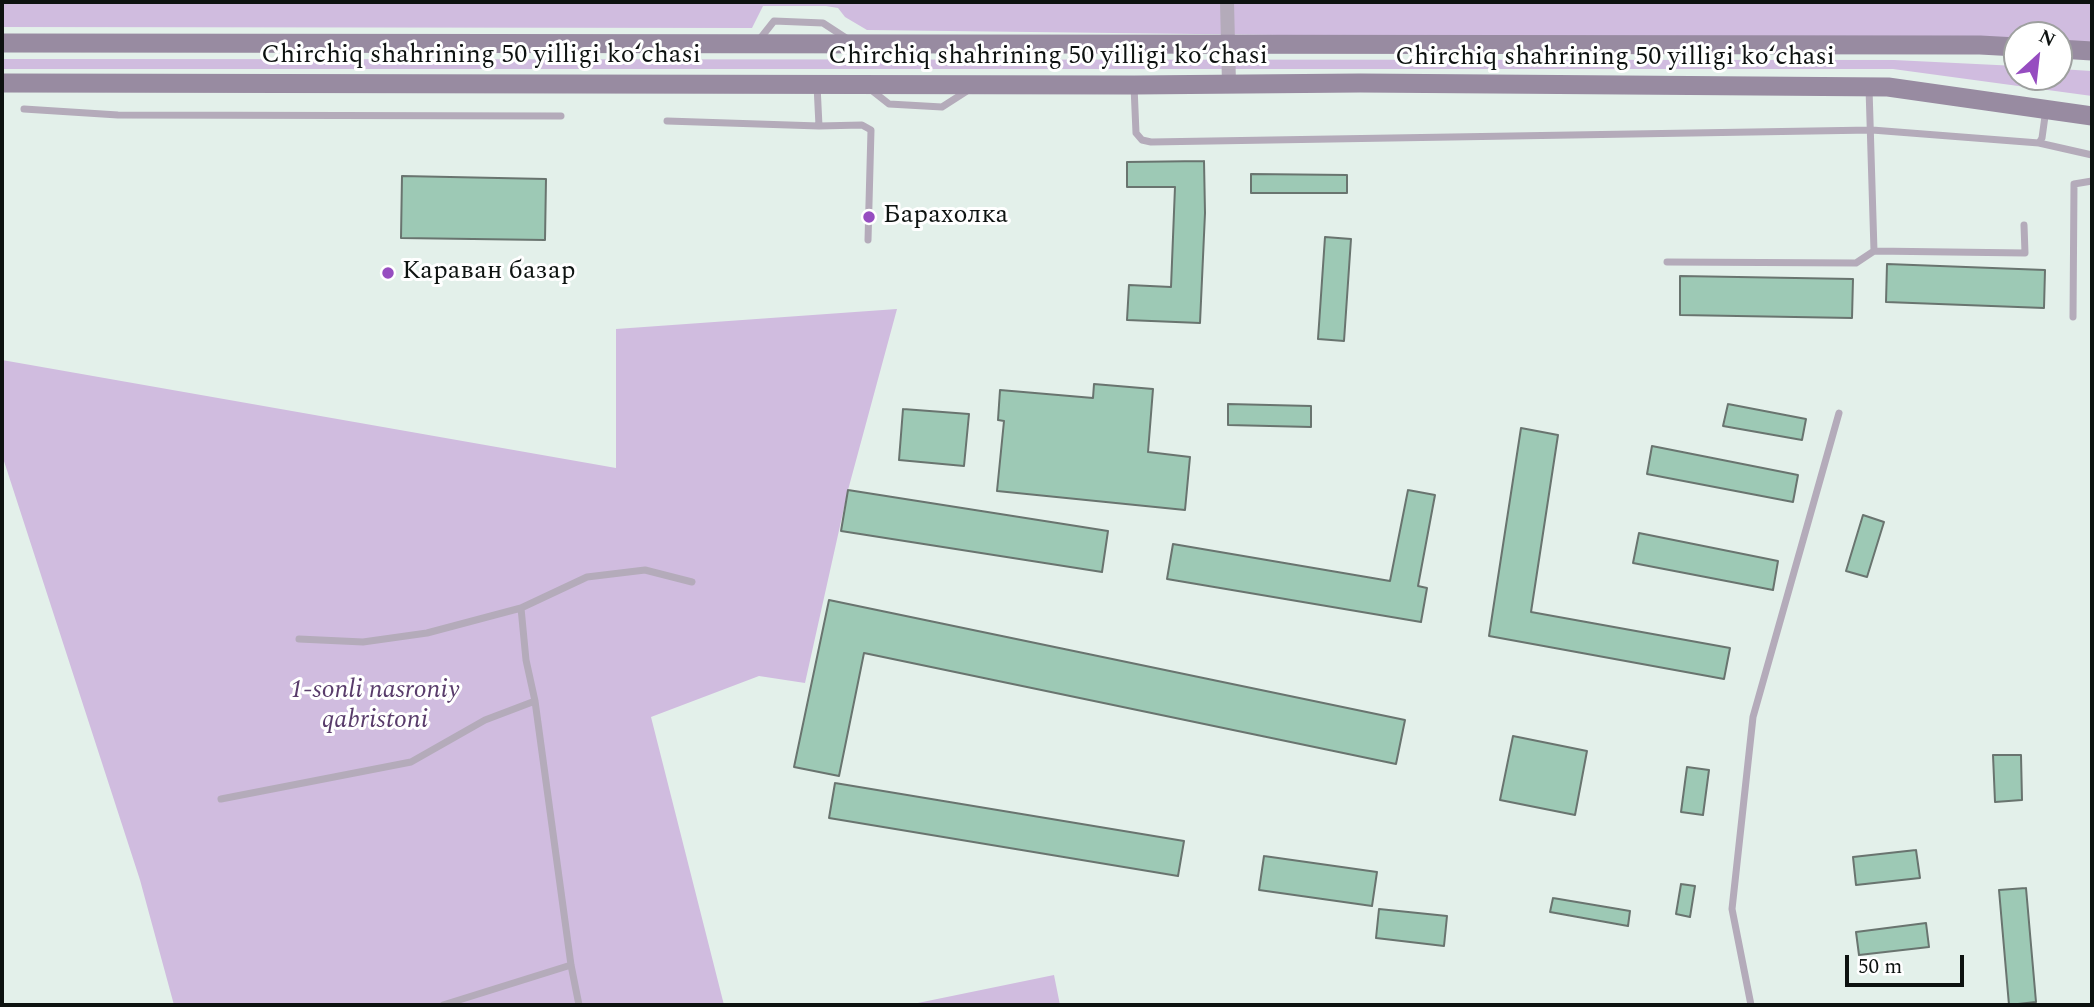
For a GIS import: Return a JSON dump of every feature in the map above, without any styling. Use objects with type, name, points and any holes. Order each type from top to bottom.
[{"type":"main road","name":"Chirchiq shahrining 50 yilligi koʻchasi","points":[[2,43],[2003,46]]},
{"type":"main road","points":[[2073,50],[2092,51]]},
{"type":"main road","name":"Chirchiq shahrining 50 yilligi koʻchasi","points":[[2,83],[1374,83],[1888,87],[2092,116]]},
{"type":"street","points":[[1227,2],[1229,84]]},
{"type":"lane","points":[[817,84],[819,125]]},
{"type":"lane","points":[[1134,85],[1136,133],[1142,140],[1151,142],[1872,130],[2039,143],[2092,155]]},
{"type":"lane","points":[[1869,87],[1874,251]]},
{"type":"lane","points":[[24,109],[118,114],[561,116]]},
{"type":"lane","points":[[2039,143],[2046,109]]},
{"type":"lane","points":[[667,121],[862,125],[871,130],[868,240]]},
{"type":"lane","points":[[2073,317],[2074,184],[2092,181]]},
{"type":"lane","points":[[1667,262],[1856,263],[1874,251],[2025,253],[2024,225]]},
{"type":"lane","points":[[1751,1005],[1732,909],[1753,717],[1839,414]]},
{"type":"lane","points":[[299,639],[363,642],[427,633],[521,607],[587,577],[645,570],[692,582]]},
{"type":"lane","points":[[521,607],[526,660],[535,701],[571,965],[579,1005]]},
{"type":"lane","points":[[221,799],[411,762],[485,720],[535,701]]},
{"type":"lane","points":[[443,1005],[571,965]]},
{"type":"green space","points":[[2,2],[2092,2],[2092,45],[2073,45],[2073,21],[2003,21],[2003,44],[867,30],[845,17],[838,8],[826,6],[763,6],[752,28],[2,27]]},
{"type":"green space","points":[[2,59],[1894,60],[2003,65],[2003,84],[1893,69],[2,69]]},
{"type":"green space","points":[[2073,70],[2092,71],[2092,96],[2055,91],[2073,91]]},
{"type":"green space","name":"1-sonli nasroniy qabristoni","points":[[897,309],[848,490],[805,683],[759,676],[651,717],[724,1005],[174,1005],[140,880],[2,455],[2,360],[616,468],[616,329]]},
{"type":"green space","points":[[1054,975],[1060,1005],[908,1005]]},
{"type":"building","points":[[1204,161],[1205,213],[1200,323],[1127,320],[1129,285],[1171,287],[1175,187],[1127,187],[1127,162]]},
{"type":"building","points":[[1251,174],[1347,175],[1347,193],[1251,193]]},
{"type":"building","points":[[402,176],[546,179],[545,240],[401,238]]},
{"type":"building","points":[[1325,237],[1351,239],[1344,341],[1318,339]]},
{"type":"building","points":[[1887,264],[2045,270],[2044,308],[1886,302]]},
{"type":"building","points":[[1680,276],[1853,279],[1852,318],[1680,315]]},
{"type":"building","points":[[1094,384],[1153,389],[1148,452],[1190,457],[1185,510],[997,491],[1004,421],[998,420],[1000,390],[1093,398]]},
{"type":"building","points":[[1228,404],[1311,406],[1311,427],[1228,425]]},
{"type":"building","points":[[1728,404],[1806,419],[1802,440],[1723,426]]},
{"type":"building","points":[[903,409],[969,414],[964,466],[899,460]]},
{"type":"building","points":[[1521,428],[1558,435],[1531,612],[1730,648],[1724,679],[1489,636]]},
{"type":"building","points":[[1652,446],[1798,475],[1793,502],[1647,474]]},
{"type":"building","points":[[848,490],[1108,531],[1102,572],[841,531]]},
{"type":"building","points":[[1408,490],[1435,495],[1418,586],[1427,588],[1421,622],[1167,579],[1173,544],[1390,581]]},
{"type":"building","points":[[1863,515],[1884,522],[1867,577],[1846,571]]},
{"type":"building","points":[[1639,533],[1778,561],[1773,590],[1633,563]]},
{"type":"building","points":[[829,600],[1405,720],[1396,764],[864,653],[839,776],[794,767]]},
{"type":"building","points":[[1513,736],[1587,751],[1575,815],[1500,800]]},
{"type":"building","points":[[1993,755],[2021,755],[2022,800],[1995,802]]},
{"type":"building","points":[[1687,767],[1709,770],[1703,815],[1681,812]]},
{"type":"building","points":[[835,783],[1184,841],[1178,876],[829,818]]},
{"type":"building","points":[[1916,850],[1920,878],[1856,885],[1853,857]]},
{"type":"building","points":[[1264,856],[1377,872],[1372,906],[1259,890]]},
{"type":"building","points":[[1681,884],[1695,886],[1690,917],[1676,914]]},
{"type":"building","points":[[2026,888],[2036,1002],[2009,1005],[1999,890]]},
{"type":"building","points":[[1553,898],[1630,911],[1628,926],[1550,912]]},
{"type":"building","points":[[1379,909],[1447,916],[1444,946],[1376,938]]},
{"type":"building","points":[[1926,923],[1929,947],[1859,955],[1856,932]]},
{"type":"place","name":"Барахолка","points":[[869,217]]},
{"type":"place","name":"Караван базар","points":[[388,273]]}]
